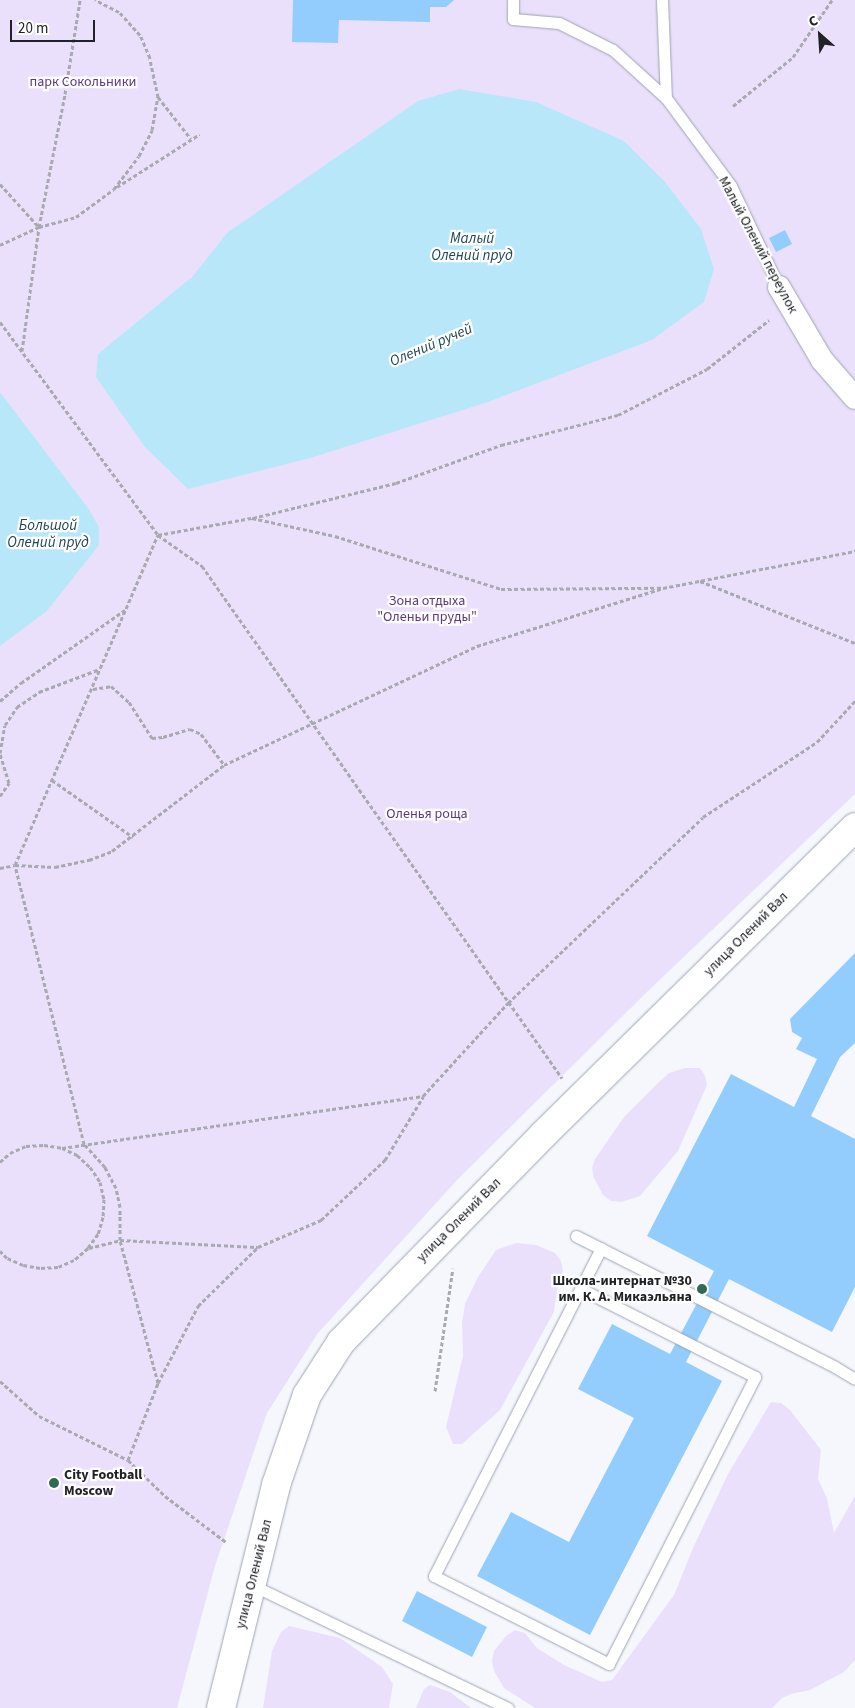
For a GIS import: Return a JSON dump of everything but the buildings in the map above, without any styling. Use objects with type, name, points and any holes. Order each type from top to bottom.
[{"type":"main road","name":"улица Олений Вал","points":[[221,1708],[276,1485],[307,1395],[341,1342],[544,1134],[855,827]]},
{"type":"street","name":"Малый Олений переулок","points":[[779,287],[822,360],[855,398]]},
{"type":"lane","name":"Малый Олений переулок","points":[[513,0],[513,19],[559,24],[613,50],[666,98],[731,186],[779,287]]},
{"type":"lane","points":[[662,0],[666,98]]},
{"type":"lane","points":[[576,1236],[854,1375]]},
{"type":"lane","points":[[581,1289],[755,1377],[609,1664],[434,1576],[601,1248]]},
{"type":"lane","points":[[252,1585],[508,1708]]},
{"type":"path","points":[[22,352],[39,226],[80,0]]},
{"type":"path","points":[[95,0],[119,12],[140,35],[150,58],[158,97],[152,130],[139,156],[114,189]]},
{"type":"path","points":[[733,106],[793,57],[832,0]]},
{"type":"path","points":[[158,97],[191,139]]},
{"type":"path","points":[[0,245],[39,226],[76,217],[114,189],[200,134]]},
{"type":"path","points":[[0,184],[39,226]]},
{"type":"path","points":[[158,535],[252,518],[396,483],[501,445],[618,416],[707,369],[774,316]]},
{"type":"path","points":[[0,322],[158,535],[202,566],[564,1080]]},
{"type":"path","points":[[252,518],[335,536],[501,589],[663,588]]},
{"type":"path","points":[[158,535],[15,865],[84,1144],[105,1167],[116,1188],[120,1208],[120,1240],[158,1383]]},
{"type":"path","points":[[0,868],[15,865],[56,867],[89,860],[112,851],[133,837],[224,765],[476,646],[663,588],[855,551]]},
{"type":"path","points":[[699,581],[855,643]]},
{"type":"path","points":[[0,701],[21,683],[125,610]]},
{"type":"path","points":[[0,796],[9,783],[0,753],[5,725],[17,707],[39,692],[100,669]]},
{"type":"path","points":[[92,689],[111,686],[129,702],[152,738],[163,737],[190,729],[201,734],[224,765]]},
{"type":"path","points":[[128,1460],[158,1383],[198,1306],[258,1247],[320,1220],[385,1160],[423,1096],[508,1003],[703,817],[817,742],[855,700]]},
{"type":"path","points":[[52,780],[133,837]]},
{"type":"path","points":[[62,1148],[423,1096]]},
{"type":"path","points":[[0,1162],[10,1153],[26,1146],[44,1144],[62,1148],[77,1155],[90,1167],[100,1182],[104,1199],[104,1217],[98,1234],[88,1248],[74,1260],[58,1266],[40,1268],[23,1265],[7,1258],[0,1251]]},
{"type":"path","points":[[88,1248],[120,1240],[258,1247]]},
{"type":"path","points":[[435,1391],[453,1265]]},
{"type":"path","points":[[0,1381],[39,1416],[128,1460],[165,1496],[226,1542]]},
{"type":"green space","name":"Зона отдыха \"Оленьи пруды\"","points":[[0,0],[855,0],[855,794],[648,991],[458,1179],[318,1333],[267,1413],[215,1566],[177,1708],[0,1708]]},
{"type":"green space","points":[[685,1068],[700,1068],[705,1076],[707,1085],[678,1151],[640,1196],[621,1202],[611,1201],[603,1195],[594,1178],[592,1168],[595,1159],[624,1117],[669,1073]]},
{"type":"green space","points":[[516,1243],[536,1245],[555,1253],[561,1261],[563,1271],[557,1290],[554,1312],[500,1410],[462,1444],[453,1444],[446,1427],[463,1356],[462,1323],[465,1304],[478,1277],[496,1250]]},
{"type":"green space","points":[[771,1402],[781,1403],[790,1410],[821,1450],[818,1479],[827,1498],[834,1533],[855,1496],[855,1660],[844,1672],[810,1690],[782,1698],[772,1708],[535,1708],[504,1688],[494,1671],[492,1661],[494,1651],[506,1636],[515,1630],[525,1633],[537,1648],[564,1665],[602,1682],[612,1680],[674,1595],[693,1548],[728,1474]]},
{"type":"green space","points":[[289,1626],[340,1638],[382,1667],[393,1684],[389,1708],[263,1708],[272,1651],[281,1632]]},
{"type":"green space","points":[[430,1685],[450,1692],[471,1708],[416,1708],[424,1689]]},
{"type":"water","name":"Малый Олений пруд","points":[[459,89],[536,102],[624,141],[665,182],[701,229],[714,269],[704,302],[652,340],[485,403],[310,458],[188,489],[145,447],[96,377],[98,354],[192,277],[228,232],[418,101]]},
{"type":"water","name":"Большой Олений пруд","points":[[0,392],[88,508],[99,527],[99,545],[47,611],[0,646]]},
{"type":"place","name":"Школа-интернат №30 им. К. А. Микаэльяна","points":[[702,1289]]},
{"type":"place","name":"City Football Moscow","points":[[54,1483]]},
{"type":"park label","name":"парк Сокольники","points":[[83,82]]},
{"type":"park label","name":"Оленья роща","points":[[427,814]]},
{"type":"water label","name":"Олений ручей","points":[[431,345]]}]
